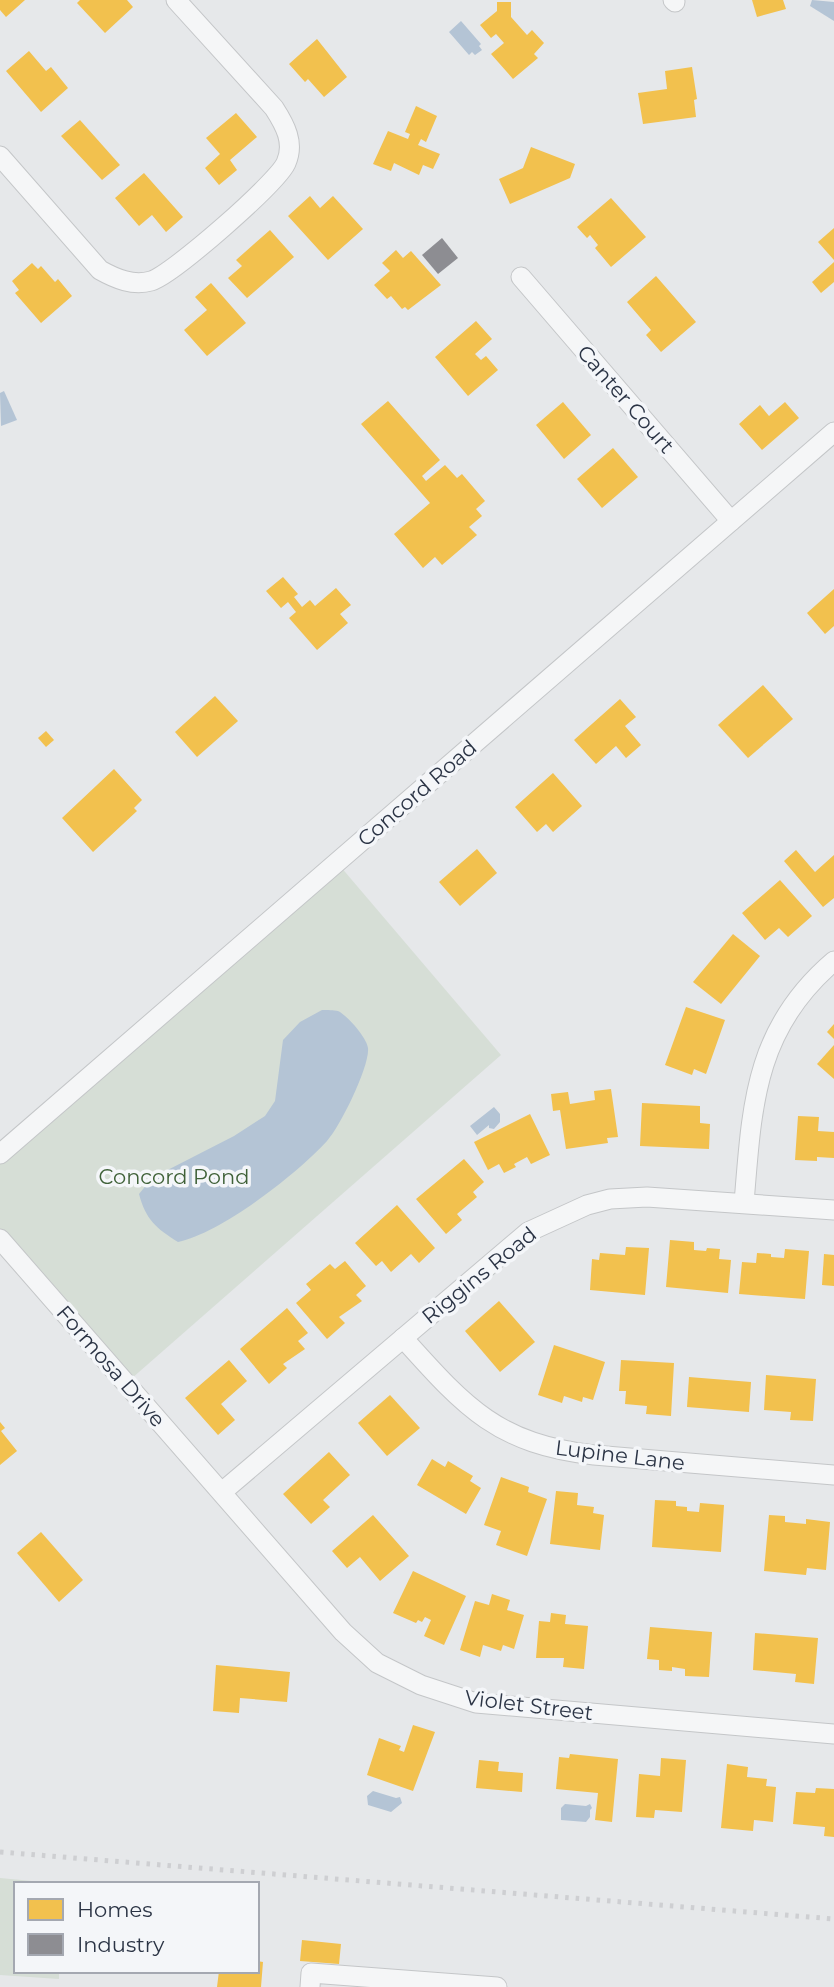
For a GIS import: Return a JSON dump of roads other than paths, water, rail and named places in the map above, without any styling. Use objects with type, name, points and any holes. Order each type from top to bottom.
[{"type":"street","points":[[0,156],[100,270],[118,280],[136,283],[152,281],[188,257],[274,180],[286,163],[290,145],[284,124],[274,108],[176,0]]},
{"type":"street","name":"Canter Court","points":[[521,277],[731,521]]},
{"type":"street","name":"Concord Road","points":[[0,1154],[834,432]]},
{"type":"street","points":[[744,1203],[754,1098],[769,1045],[778,1027],[803,992],[834,961]]},
{"type":"street","name":"Riggins Road","points":[[222,1492],[528,1232],[587,1205],[610,1199],[647,1197],[834,1210]]},
{"type":"street","name":"Formosa Drive","points":[[0,1240],[222,1492]]},
{"type":"street","name":"Lupine Lane","points":[[403,1338],[453,1393],[477,1414],[531,1442],[594,1455],[834,1475]]},
{"type":"street","name":"Violet Street","points":[[222,1492],[343,1632],[377,1663],[421,1685],[476,1703],[834,1734]]},
{"type":"street","points":[[310,1987],[311,1973],[486,1987]]},
{"type":"water","points":[[812,0],[834,2],[834,21],[810,6]]},
{"type":"water","points":[[461,21],[481,44],[479,46],[482,50],[475,55],[472,52],[469,55],[449,32]]},
{"type":"water","points":[[4,391],[17,420],[1,426],[0,393]]},
{"type":"water","points":[[322,1010],[342,1013],[360,1033],[368,1048],[359,1082],[333,1134],[278,1185],[236,1215],[196,1236],[178,1242],[153,1222],[139,1194],[152,1178],[234,1136],[265,1116],[275,1101],[283,1040],[300,1022]]},
{"type":"water","points":[[494,1107],[500,1114],[500,1122],[494,1129],[489,1128],[489,1125],[477,1135],[470,1126]]},
{"type":"water","points":[[373,1791],[400,1797],[402,1803],[391,1812],[368,1805],[367,1796]]},
{"type":"water","points":[[565,1804],[590,1804],[590,1817],[586,1822],[561,1820],[561,1808]]},
{"type":"railway","points":[[0,1852],[834,1919]]},
{"type":"park label","name":"Concord Pond","points":[[174,1176]]}]
